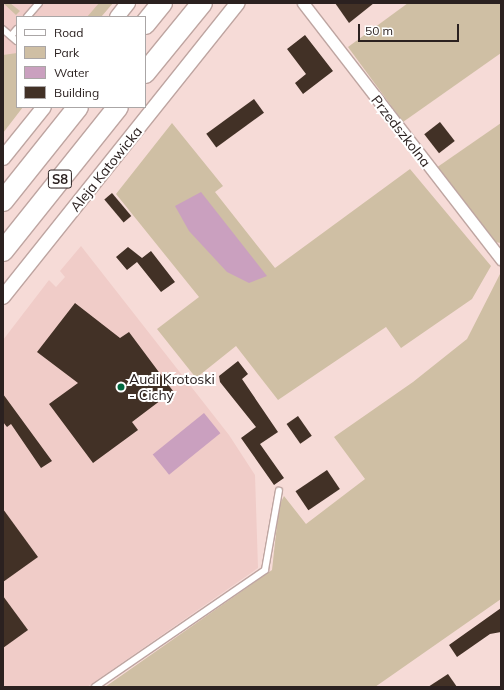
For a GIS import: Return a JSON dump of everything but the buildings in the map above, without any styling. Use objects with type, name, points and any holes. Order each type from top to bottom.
[{"type":"highway","points":[[146,23],[162,3]]},
{"type":"highway","points":[[146,72],[202,3]]},
{"type":"highway","name":"S8","points":[[3,201],[77,108]]},
{"type":"highway","name":"S8","points":[[3,251],[117,108]]},
{"type":"street","points":[[118,16],[128,3]]},
{"type":"street","name":"Aleja Katowicka","points":[[3,297],[238,3]]},
{"type":"street","name":"Przedszkolna","points":[[303,3],[500,254]]},
{"type":"street","points":[[3,158],[43,108]]},
{"type":"lane","points":[[28,16],[39,3]]},
{"type":"lane","points":[[3,29],[16,40]]},
{"type":"lane","points":[[11,36],[16,30]]},
{"type":"lane","points":[[95,687],[264,570],[279,491]]},
{"type":"shaded area","points":[[3,3],[113,3],[102,16],[16,16],[16,80],[3,70]]},
{"type":"shaded area","points":[[81,246],[229,435],[255,475],[258,568],[87,687],[3,687],[3,340],[49,280],[56,287],[65,277],[60,271]]},
{"type":"green space","points":[[3,3],[10,3],[20,11],[16,15]]},
{"type":"green space","points":[[99,3],[113,3],[102,16],[88,16]]},
{"type":"green space","points":[[408,3],[501,3],[501,53],[403,122],[348,47]]},
{"type":"green space","points":[[16,53],[16,108],[22,108],[3,133],[3,55]]},
{"type":"green space","points":[[172,123],[223,186],[215,192],[275,268],[410,169],[491,266],[472,299],[401,348],[386,327],[278,400],[236,346],[196,378],[157,329],[199,297],[116,194]]},
{"type":"green space","points":[[501,123],[501,243],[494,242],[436,168]]},
{"type":"green space","points":[[500,274],[501,599],[375,687],[105,687],[272,570],[279,506],[284,496],[306,524],[365,479],[334,437],[413,382],[467,339]]},
{"type":"water","points":[[201,192],[267,276],[249,283],[227,272],[189,231],[175,206]]},
{"type":"water","points":[[204,413],[220,433],[169,475],[153,455]]},
{"type":"place","name":"Audi Krotoski - Cichy","points":[[121,387]]}]
